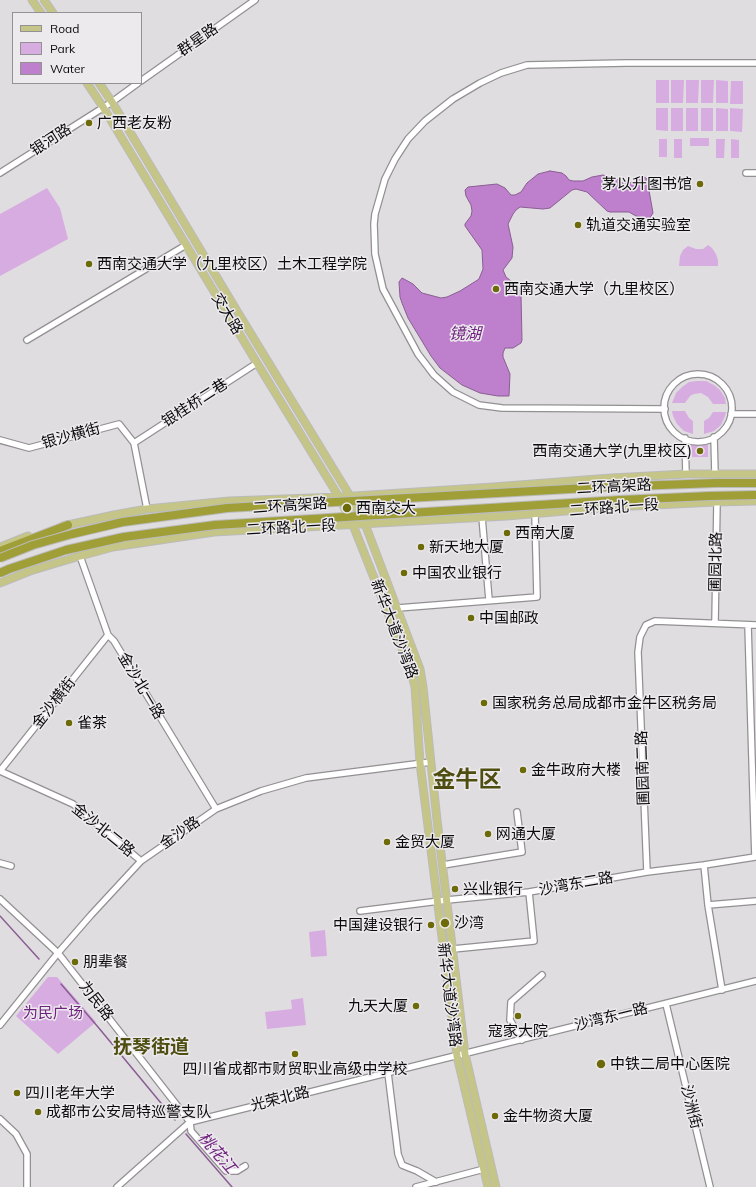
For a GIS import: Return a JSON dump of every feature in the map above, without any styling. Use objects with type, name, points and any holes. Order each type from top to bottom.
[{"type":"highway","name":"二环高架路","points":[[0,558],[33,545],[122,522],[227,508],[606,487],[756,483]]},
{"type":"highway","name":"二环高架路","points":[[0,573],[66,550],[117,538],[215,525],[620,500],[756,495]]},
{"type":"highway","points":[[2,549],[68,525]]},
{"type":"main road","points":[[32,0],[39,12]]},
{"type":"main road","points":[[44,0],[52,12]]},
{"type":"main road","name":"交大路","points":[[88,84],[339,496],[353,525]]},
{"type":"main road","name":"交大路","points":[[100,84],[350,496],[365,524]]},
{"type":"main road","name":"二环路北一段","points":[[68,525],[147,509],[229,501],[350,496],[686,474],[756,474]]},
{"type":"main road","name":"二环路北一段","points":[[0,583],[30,571],[113,547],[214,532],[535,514],[612,507],[756,501]]},
{"type":"main road","name":"新华大道沙湾路","points":[[365,524],[420,669],[465,1054],[496,1187]]},
{"type":"main road","name":"新华大道沙湾路","points":[[353,525],[411,670],[415,687],[420,763],[457,1056],[488,1187]]},
{"type":"street","name":"群星路","points":[[142,80],[255,0]]},
{"type":"street","points":[[665,409],[502,408],[479,405],[453,392],[434,375],[418,354],[383,289],[375,254],[375,214],[384,180],[408,138],[425,121],[453,99],[480,83],[501,73],[527,65],[756,63]]},
{"type":"street","points":[[103,107],[137,84]]},
{"type":"street","name":"银河路","points":[[0,173],[103,107]]},
{"type":"street","points":[[746,173],[756,173]]},
{"type":"street","points":[[26,340],[186,245]]},
{"type":"street","name":"银桂桥二巷","points":[[134,443],[257,363]]},
{"type":"street","points":[[696,374],[707,375],[716,379],[724,386],[730,395],[732,414],[727,426],[720,434],[700,442],[688,440],[678,435],[670,426],[665,416],[665,404],[668,393],[675,383],[685,377],[696,374]]},
{"type":"street","points":[[732,414],[756,414]]},
{"type":"street","name":"银沙横街","points":[[0,440],[29,448],[119,424],[134,443]]},
{"type":"street","points":[[714,437],[715,474]]},
{"type":"street","points":[[685,438],[686,474]]},
{"type":"street","points":[[134,443],[147,509]]},
{"type":"street","name":"圃园北路","points":[[715,623],[717,502]]},
{"type":"street","points":[[398,608],[537,597],[535,514]]},
{"type":"street","points":[[482,517],[489,600]]},
{"type":"street","name":"金沙北一路","points":[[80,556],[108,635],[114,641],[216,809]]},
{"type":"street","name":"圃园南二路","points":[[647,872],[638,652],[640,637],[646,625],[655,621],[756,625]]},
{"type":"street","points":[[748,624],[754,779]]},
{"type":"street","name":"金沙横街","points":[[0,771],[108,635]]},
{"type":"street","name":"金沙路","points":[[0,1025],[58,953],[141,861],[216,809],[261,791],[306,778],[431,762]]},
{"type":"street","name":"金沙北二路","points":[[0,771],[73,804],[141,861]]},
{"type":"street","name":"沙湾东二路","points":[[360,911],[447,900],[529,892],[647,872],[755,857],[754,779]]},
{"type":"street","points":[[442,865],[522,852],[517,812]]},
{"type":"street","points":[[0,863],[11,866]]},
{"type":"street","points":[[704,865],[708,905],[722,990]]},
{"type":"street","points":[[452,949],[534,941],[529,892]]},
{"type":"street","name":"为民路","points":[[0,899],[58,953],[190,1122],[191,1131],[226,1171],[237,1171],[245,1166]]},
{"type":"street","points":[[708,905],[756,901]]},
{"type":"street","points":[[522,1040],[510,1020],[511,1002],[542,975]]},
{"type":"street","name":"沙湾东一路","points":[[465,1054],[756,982]]},
{"type":"street","name":"沙洲街","points":[[666,1004],[710,1187]]},
{"type":"street","name":"光荣北路","points":[[117,1187],[190,1122],[465,1054]]},
{"type":"street","points":[[388,1073],[398,1154],[402,1165],[417,1171],[436,1182]]},
{"type":"street","points":[[0,1120],[16,1134],[27,1154],[27,1187]]},
{"type":"street","points":[[416,1187],[484,1169]]},
{"type":"green space","points":[[656,80],[669,80],[669,103],[656,103]]},
{"type":"green space","points":[[671,80],[684,80],[683,103],[671,103]]},
{"type":"green space","points":[[686,80],[699,80],[698,103],[686,103]]},
{"type":"green space","points":[[701,80],[714,80],[713,103],[701,103]]},
{"type":"green space","points":[[716,80],[728,81],[728,103],[716,103]]},
{"type":"green space","points":[[731,81],[743,81],[743,104],[730,104]]},
{"type":"green space","points":[[656,108],[668,108],[668,131],[656,130]]},
{"type":"green space","points":[[671,108],[683,108],[683,131],[671,131]]},
{"type":"green space","points":[[686,108],[698,108],[698,131],[686,131]]},
{"type":"green space","points":[[701,108],[713,108],[713,131],[701,131]]},
{"type":"green space","points":[[716,108],[728,109],[728,131],[716,131]]},
{"type":"green space","points":[[730,108],[743,109],[742,132],[730,131]]},
{"type":"green space","points":[[690,138],[709,138],[709,146],[690,146]]},
{"type":"green space","points":[[659,139],[667,139],[667,157],[659,157]]},
{"type":"green space","points":[[674,139],[682,139],[682,158],[674,158]]},
{"type":"green space","points":[[716,139],[725,139],[724,158],[716,158]]},
{"type":"green space","points":[[731,139],[739,140],[739,158],[731,158]]},
{"type":"green space","points":[[47,188],[60,208],[68,239],[0,276],[0,214]]},
{"type":"green space","points":[[708,245],[716,254],[718,266],[679,266],[680,256],[683,250],[688,246],[696,249],[703,249]]},
{"type":"green space","points":[[706,381],[714,385],[720,390],[725,398],[726,404],[713,404],[708,397],[701,393],[690,396],[685,403],[672,403],[676,393],[682,387],[689,382]]},
{"type":"green space","points":[[672,411],[685,411],[689,418],[693,421],[693,434],[684,431],[677,424]]},
{"type":"green space","points":[[713,412],[726,412],[721,425],[714,431],[704,434],[704,421],[709,418]]},
{"type":"green space","points":[[691,445],[708,445],[708,457],[692,457]]},
{"type":"green space","points":[[325,930],[327,956],[311,957],[309,932]]},
{"type":"green space","name":"为民广场","points":[[48,977],[57,977],[96,1022],[58,1054],[16,1016]]},
{"type":"green space","points":[[303,998],[306,1025],[267,1029],[265,1012],[292,1009],[291,1000]]},
{"type":"water","name":"镜湖","points":[[550,171],[562,173],[569,180],[573,181],[583,181],[592,177],[603,175],[617,179],[622,183],[626,183],[634,182],[637,177],[643,176],[647,179],[653,213],[650,218],[647,219],[629,212],[610,212],[607,211],[587,192],[576,189],[572,190],[550,208],[543,209],[520,207],[516,210],[508,224],[513,247],[512,258],[503,270],[506,277],[519,289],[521,295],[522,340],[521,343],[513,348],[505,348],[503,353],[503,357],[510,374],[509,396],[480,393],[462,385],[440,368],[431,356],[408,318],[400,297],[399,282],[402,278],[413,284],[422,293],[441,298],[460,291],[479,279],[483,269],[482,250],[465,226],[471,216],[472,211],[465,190],[468,187],[497,184],[505,188],[511,195],[515,195],[521,192],[527,183],[538,174]]},
{"type":"waterway","name":"桃花江","points":[[0,916],[39,959]]},
{"type":"waterway","name":"桃花江","points":[[61,984],[175,1120]]},
{"type":"waterway","name":"桃花江","points":[[186,1134],[232,1187]]},
{"type":"place","name":"广西老友粉","points":[[89,123]]},
{"type":"place","name":"茅以升图书馆","points":[[700,184]]},
{"type":"place","name":"轨道交通实验室","points":[[578,225]]},
{"type":"place","name":"西南交通大学（九里校区）土木工程学院","points":[[89,264]]},
{"type":"place","name":"西南交通大学（九里校区）","points":[[496,289]]},
{"type":"place","name":"西南交通大学(九里校区)","points":[[700,451]]},
{"type":"place","name":"西南交大","points":[[347,508]]},
{"type":"place","name":"西南大厦","points":[[507,533]]},
{"type":"place","name":"新天地大厦","points":[[421,547]]},
{"type":"place","name":"中国农业银行","points":[[404,573]]},
{"type":"place","name":"中国邮政","points":[[471,618]]},
{"type":"place","name":"国家税务总局成都市金牛区税务局","points":[[484,703]]},
{"type":"place","name":"雀茶","points":[[69,723]]},
{"type":"place","name":"金牛政府大楼","points":[[523,770]]},
{"type":"place","name":"网通大厦","points":[[488,834]]},
{"type":"place","name":"金贸大厦","points":[[387,842]]},
{"type":"place","name":"兴业银行","points":[[455,889]]},
{"type":"place","name":"沙湾","points":[[445,923]]},
{"type":"place","name":"中国建设银行","points":[[431,925]]},
{"type":"place","name":"朋辈餐","points":[[75,962]]},
{"type":"place","name":"九天大厦","points":[[416,1006]]},
{"type":"place","name":"寇家大院","points":[[518,1016]]},
{"type":"place","name":"四川省成都市财贸职业高级中学校","points":[[295,1054]]},
{"type":"place","name":"中铁二局中心医院","points":[[601,1064]]},
{"type":"place","name":"四川老年大学","points":[[17,1093]]},
{"type":"place","name":"成都市公安局特巡警支队","points":[[38,1112]]},
{"type":"place","name":"金牛物资大厦","points":[[495,1116]]},
{"type":"district","name":"金牛区","points":[[467,780]]},
{"type":"district","name":"抚琴街道","points":[[151,1047]]}]
